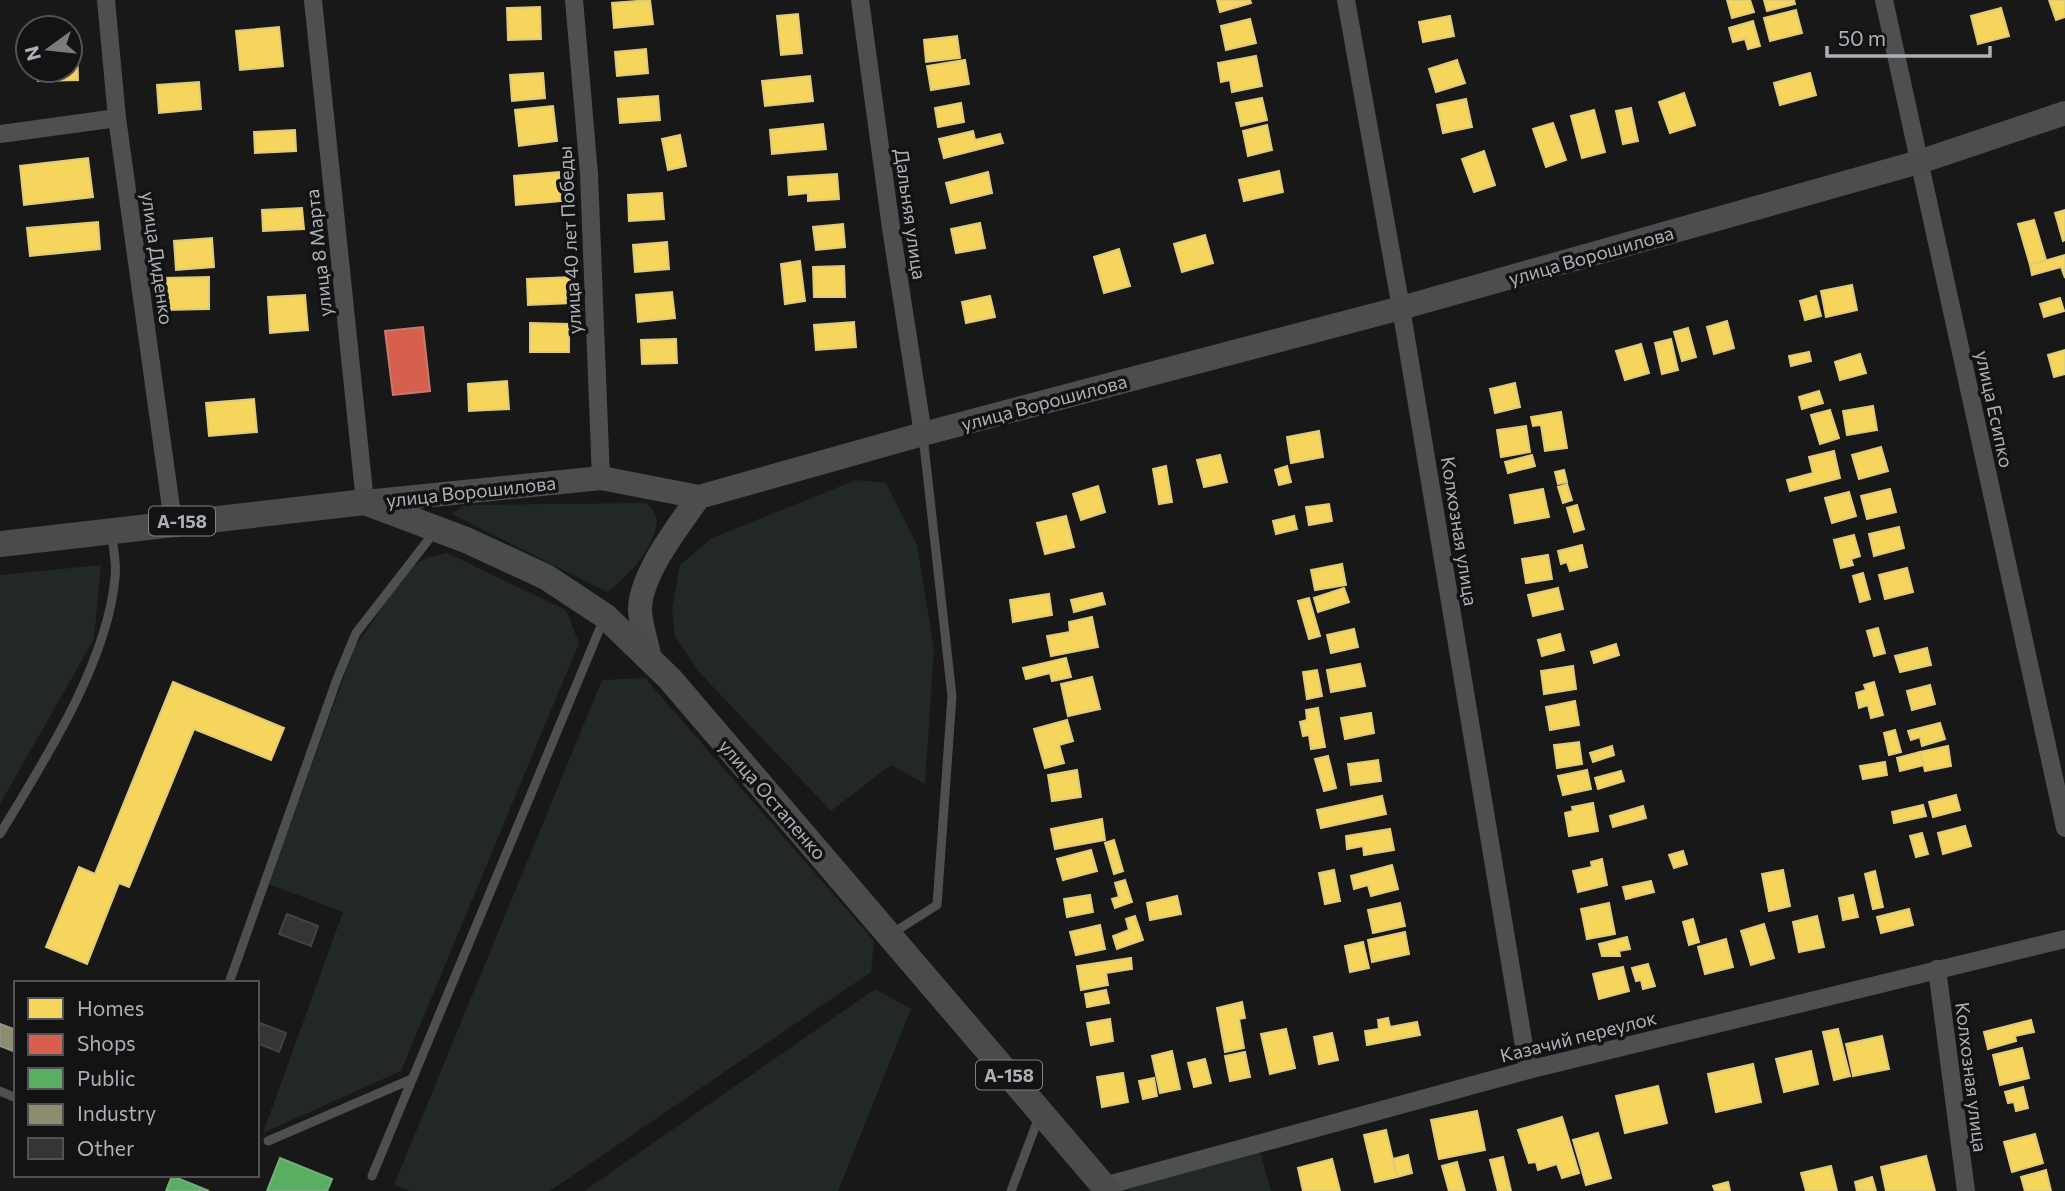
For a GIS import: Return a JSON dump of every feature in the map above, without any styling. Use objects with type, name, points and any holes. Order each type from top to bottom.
[{"type":"main road","name":"улица Ворошилова","points":[[0,544],[173,522],[601,478],[699,497],[923,434],[1401,308],[1919,162],[2065,113]]},
{"type":"main road","points":[[650,659],[640,611],[643,592],[672,533],[699,497]]},
{"type":"main road","name":"улица Остапенко","points":[[365,502],[437,529],[546,577],[605,616],[650,659],[1106,1189]]},
{"type":"street","name":"улица Диденко","points":[[106,0],[117,118],[173,522]]},
{"type":"street","name":"улица 8 Марта","points":[[313,0],[365,502]]},
{"type":"street","name":"улица 40 лет Победы","points":[[573,0],[589,174],[601,478]]},
{"type":"street","name":"Дальняя улица","points":[[860,0],[923,434]]},
{"type":"street","name":"Колхозная улица","points":[[1346,0],[1401,308],[1528,1070]]},
{"type":"street","name":"улица Есипко","points":[[1884,0],[2065,828]]},
{"type":"street","points":[[0,134],[117,118]]},
{"type":"street","name":"Казачий переулок","points":[[1106,1189],[1528,1070],[2065,939]]},
{"type":"street","name":"Колхозная улица","points":[[1937,969],[1966,1191]]},
{"type":"lane","points":[[890,935],[937,905],[951,709],[923,434]]},
{"type":"lane","points":[[230,981],[332,692],[356,633],[437,529]]},
{"type":"lane","points":[[0,834],[62,727],[97,652],[116,577],[112,530]]},
{"type":"lane","points":[[372,1176],[605,616]]},
{"type":"lane","points":[[268,1141],[412,1079]]},
{"type":"lane","points":[[1011,1191],[1041,1112]]},
{"type":"shaded area","points":[[856,480],[886,483],[917,545],[934,650],[925,784],[891,765],[831,811],[699,672],[675,636],[672,609],[680,565],[712,538]]},
{"type":"shaded area","points":[[647,503],[656,516],[656,526],[648,548],[623,579],[607,592],[452,514],[464,505]]},
{"type":"shaded area","points":[[447,553],[566,610],[579,643],[401,1071],[263,1133],[343,912],[268,884],[355,647],[407,570],[425,558]]},
{"type":"shaded area","points":[[101,565],[94,639],[0,804],[0,575]]},
{"type":"shaded area","points":[[645,678],[874,941],[871,972],[550,1191],[410,1191],[394,1185],[602,680]]},
{"type":"shaded area","points":[[875,989],[911,1009],[838,1191],[584,1191]]},
{"type":"shaded area","points":[[1258,1144],[1271,1191],[1108,1191]]},
{"type":"building: Homes","points":[[650,0],[653,24],[614,28],[612,3]]},
{"type":"building: Homes","points":[[1217,0],[1250,0],[1251,3],[1220,12]]},
{"type":"building: Homes","points":[[1727,0],[1750,0],[1754,12],[1732,18]]},
{"type":"building: Homes","points":[[1764,0],[1794,0],[1795,4],[1767,11]]},
{"type":"building: Homes","points":[[2049,0],[2065,0],[2065,17],[2056,20]]},
{"type":"building: Homes","points":[[540,7],[541,39],[508,40],[507,8]]},
{"type":"building: Homes","points":[[2001,8],[2009,36],[1978,44],[1971,16]]},
{"type":"building: Homes","points":[[1796,10],[1802,33],[1770,41],[1764,18]]},
{"type":"building: Homes","points":[[798,14],[802,53],[781,55],[777,16]]},
{"type":"building: Homes","points":[[1450,16],[1454,36],[1423,42],[1419,22]]},
{"type":"building: Homes","points":[[1250,19],[1256,43],[1226,50],[1221,26]]},
{"type":"building: Homes","points":[[1753,21],[1760,46],[1748,49],[1745,39],[1733,42],[1729,28]]},
{"type":"building: Homes","points":[[279,27],[283,66],[240,70],[236,31]]},
{"type":"building: Homes","points":[[957,36],[960,58],[926,62],[924,40]]},
{"type":"building: Homes","points":[[646,49],[648,73],[617,76],[615,52]]},
{"type":"building: Homes","points":[[1256,56],[1262,86],[1232,92],[1230,80],[1221,82],[1218,63]]},
{"type":"building: Homes","points":[[965,60],[969,84],[931,90],[927,66]]},
{"type":"building: Homes","points":[[1457,60],[1465,83],[1436,92],[1429,69]]},
{"type":"building: Homes","points":[[543,73],[545,98],[512,101],[510,75]]},
{"type":"building: Homes","points":[[1810,73],[1816,95],[1780,105],[1774,83]]},
{"type":"building: Homes","points":[[810,76],[813,101],[765,106],[762,81]]},
{"type":"building: Homes","points":[[199,82],[201,109],[159,113],[157,85]]},
{"type":"building: Homes","points":[[1684,93],[1695,125],[1670,133],[1659,102]]},
{"type":"building: Homes","points":[[658,96],[660,120],[620,123],[618,99]]},
{"type":"building: Homes","points":[[1262,98],[1267,120],[1241,126],[1236,103]]},
{"type":"building: Homes","points":[[1466,99],[1472,127],[1443,133],[1437,105]]},
{"type":"building: Homes","points":[[961,103],[964,122],[938,127],[935,108]]},
{"type":"building: Homes","points":[[553,106],[557,141],[519,146],[515,110]]},
{"type":"building: Homes","points":[[1631,108],[1638,141],[1623,144],[1616,111]]},
{"type":"building: Homes","points":[[1594,110],[1605,152],[1582,158],[1571,116]]},
{"type":"building: Homes","points":[[1553,123],[1566,160],[1546,167],[1533,129]]},
{"type":"building: Homes","points":[[823,124],[826,149],[772,154],[770,130]]},
{"type":"building: Homes","points":[[1267,125],[1272,150],[1248,156],[1243,131]]},
{"type":"building: Homes","points":[[295,130],[296,151],[255,153],[254,132]]},
{"type":"building: Homes","points":[[973,131],[975,140],[1000,134],[1003,143],[944,158],[939,139]]},
{"type":"building: Homes","points":[[680,135],[686,166],[668,170],[662,139]]},
{"type":"building: Homes","points":[[1484,151],[1495,185],[1474,192],[1462,159]]},
{"type":"building: Homes","points":[[88,158],[93,197],[24,205],[20,166]]},
{"type":"building: Homes","points":[[1279,171],[1283,192],[1244,201],[1239,180]]},
{"type":"building: Homes","points":[[559,172],[561,201],[516,205],[514,176]]},
{"type":"building: Homes","points":[[988,172],[992,193],[951,203],[946,183]]},
{"type":"building: Homes","points":[[837,174],[839,199],[808,201],[808,193],[789,195],[788,177]]},
{"type":"building: Homes","points":[[662,193],[664,219],[629,221],[628,195]]},
{"type":"building: Homes","points":[[302,208],[304,229],[263,231],[262,210]]},
{"type":"building: Homes","points":[[2065,210],[2065,240],[2063,241],[2055,213]]},
{"type":"building: Homes","points":[[2034,220],[2046,260],[2030,265],[2018,224]]},
{"type":"building: Homes","points":[[98,222],[100,249],[30,256],[27,228]]},
{"type":"building: Homes","points":[[980,223],[985,248],[956,253],[951,229]]},
{"type":"building: Homes","points":[[843,224],[845,247],[816,250],[813,227]]},
{"type":"building: Homes","points":[[1205,235],[1213,263],[1182,272],[1174,244]]},
{"type":"building: Homes","points":[[212,238],[214,267],[176,270],[174,241]]},
{"type":"building: Homes","points":[[667,242],[669,269],[635,272],[633,245]]},
{"type":"building: Homes","points":[[1119,249],[1130,286],[1104,293],[1094,257]]},
{"type":"building: Homes","points":[[2065,255],[2065,278],[2061,267],[2032,275],[2030,265]]},
{"type":"building: Homes","points":[[800,261],[805,301],[785,304],[781,264]]},
{"type":"building: Homes","points":[[844,266],[845,297],[814,297],[813,267]]},
{"type":"building: Homes","points":[[209,277],[209,309],[164,310],[163,278]]},
{"type":"building: Homes","points":[[571,277],[572,303],[528,305],[527,279]]},
{"type":"building: Homes","points":[[1852,285],[1857,310],[1826,317],[1821,291]]},
{"type":"building: Homes","points":[[672,292],[675,318],[638,322],[636,295]]},
{"type":"building: Homes","points":[[305,295],[308,330],[270,333],[268,297]]},
{"type":"building: Homes","points":[[990,296],[995,317],[966,323],[962,302]]},
{"type":"building: Homes","points":[[1816,296],[1821,316],[1805,320],[1800,301]]},
{"type":"building: Homes","points":[[2060,298],[2064,311],[2044,317],[2040,304]]},
{"type":"building: Homes","points":[[1727,321],[1734,348],[1714,354],[1707,327]]},
{"type":"building: Homes","points":[[854,322],[856,347],[816,350],[814,325]]},
{"type":"building: Homes","points":[[530,323],[569,324],[569,352],[530,352]]},
{"type":"building: Homes","points":[[1688,328],[1696,357],[1682,361],[1674,332]]},
{"type":"building: Homes","points":[[676,339],[677,363],[642,364],[641,340]]},
{"type":"building: Homes","points":[[1671,339],[1678,370],[1662,374],[1655,343]]},
{"type":"building: Homes","points":[[1641,344],[1649,373],[1625,380],[1616,351]]},
{"type":"building: Homes","points":[[2065,350],[2065,374],[2054,377],[2048,355]]},
{"type":"building: Homes","points":[[1809,352],[1811,361],[1791,366],[1789,356]]},
{"type":"building: Homes","points":[[1860,354],[1866,373],[1840,380],[1835,362]]},
{"type":"building: Homes","points":[[507,381],[509,409],[469,411],[468,384]]},
{"type":"building: Homes","points":[[1515,383],[1520,407],[1495,413],[1490,389]]},
{"type":"building: Homes","points":[[1819,391],[1823,403],[1802,409],[1799,397]]},
{"type":"building: Homes","points":[[254,399],[257,432],[209,436],[206,403]]},
{"type":"building: Homes","points":[[1873,406],[1877,430],[1847,435],[1843,411]]},
{"type":"building: Homes","points":[[1830,410],[1839,438],[1820,444],[1811,415]]},
{"type":"building: Homes","points":[[1561,412],[1567,448],[1545,451],[1541,425],[1533,426],[1531,417]]},
{"type":"building: Homes","points":[[1526,426],[1530,452],[1501,457],[1497,430]]},
{"type":"building: Homes","points":[[1319,431],[1323,457],[1291,463],[1287,437]]},
{"type":"building: Homes","points":[[1881,447],[1888,471],[1859,479],[1852,455]]},
{"type":"building: Homes","points":[[1834,451],[1840,478],[1790,491],[1787,480],[1813,473],[1809,457]]},
{"type":"building: Homes","points":[[1220,455],[1227,482],[1204,487],[1197,460]]},
{"type":"building: Homes","points":[[1532,455],[1535,466],[1508,473],[1505,462]]},
{"type":"building: Homes","points":[[1166,466],[1172,502],[1159,504],[1153,469]]},
{"type":"building: Homes","points":[[1287,466],[1291,482],[1279,485],[1275,470]]},
{"type":"building: Homes","points":[[1564,470],[1567,482],[1558,484],[1555,472]]},
{"type":"building: Homes","points":[[1567,484],[1572,500],[1563,503],[1558,487]]},
{"type":"building: Homes","points":[[1098,486],[1105,512],[1081,520],[1073,494]]},
{"type":"building: Homes","points":[[1543,489],[1549,517],[1515,523],[1510,495]]},
{"type":"building: Homes","points":[[1890,489],[1896,512],[1867,519],[1861,496]]},
{"type":"building: Homes","points":[[1849,492],[1856,516],[1832,523],[1825,498]]},
{"type":"building: Homes","points":[[1329,504],[1332,521],[1309,525],[1306,507]]},
{"type":"building: Homes","points":[[1577,505],[1584,529],[1574,532],[1567,508]]},
{"type":"building: Homes","points":[[1066,516],[1074,547],[1045,554],[1037,523]]},
{"type":"building: Homes","points":[[1294,516],[1297,529],[1276,534],[1273,521]]},
{"type":"building: Homes","points":[[1899,527],[1904,548],[1874,556],[1869,534]]},
{"type":"building: Homes","points":[[1854,535],[1860,556],[1851,559],[1853,565],[1841,568],[1834,540]]},
{"type":"building: Homes","points":[[1582,545],[1587,567],[1570,571],[1567,562],[1561,564],[1558,551]]},
{"type":"building: Homes","points":[[1548,555],[1552,579],[1526,583],[1522,559]]},
{"type":"building: Homes","points":[[1342,564],[1346,585],[1315,590],[1311,570]]},
{"type":"building: Homes","points":[[1907,568],[1913,592],[1885,599],[1879,575]]},
{"type":"building: Homes","points":[[1863,573],[1870,599],[1860,602],[1853,576]]},
{"type":"building: Homes","points":[[1344,588],[1349,602],[1318,612],[1314,598]]},
{"type":"building: Homes","points":[[1558,588],[1563,609],[1533,616],[1528,595]]},
{"type":"building: Homes","points":[[1102,593],[1105,604],[1074,612],[1071,600]]},
{"type":"building: Homes","points":[[1049,594],[1052,615],[1013,622],[1010,600]]},
{"type":"building: Homes","points":[[1309,598],[1320,636],[1309,639],[1298,601]]},
{"type":"building: Homes","points":[[1092,617],[1098,647],[1051,656],[1047,636],[1070,632],[1069,622]]},
{"type":"building: Homes","points":[[1878,628],[1885,653],[1874,656],[1867,631]]},
{"type":"building: Homes","points":[[1354,629],[1358,647],[1331,653],[1327,635]]},
{"type":"building: Homes","points":[[1560,634],[1564,650],[1542,656],[1538,640]]},
{"type":"building: Homes","points":[[1616,644],[1619,655],[1594,663],[1591,652]]},
{"type":"building: Homes","points":[[1927,648],[1931,665],[1900,672],[1895,656]]},
{"type":"building: Homes","points":[[1066,658],[1071,677],[1052,681],[1050,673],[1026,679],[1023,668]]},
{"type":"building: Homes","points":[[1360,664],[1365,686],[1331,692],[1327,670]]},
{"type":"building: Homes","points":[[1573,666],[1576,689],[1544,694],[1541,671]]},
{"type":"building: Homes","points":[[1317,670],[1322,696],[1307,699],[1303,672]]},
{"type":"building: Homes","points":[[1092,677],[1100,709],[1068,716],[1061,684]]},
{"type":"building: Homes","points":[[173,682],[284,728],[271,760],[194,729],[129,887],[119,883],[87,964],[46,947],[79,867],[95,874]]},
{"type":"building: Homes","points":[[1874,682],[1883,715],[1871,718],[1868,705],[1859,708],[1856,693],[1866,690],[1864,685]]},
{"type":"building: Homes","points":[[1930,685],[1935,704],[1912,710],[1907,691]]},
{"type":"building: Homes","points":[[1575,701],[1579,725],[1550,730],[1546,707]]},
{"type":"building: Homes","points":[[1318,708],[1325,747],[1311,749],[1309,735],[1303,736],[1300,722],[1307,720],[1306,710]]},
{"type":"building: Homes","points":[[1371,713],[1374,733],[1345,739],[1341,718]]},
{"type":"building: Homes","points":[[1067,720],[1073,741],[1059,745],[1064,763],[1045,768],[1034,729]]},
{"type":"building: Homes","points":[[1940,723],[1945,739],[1922,746],[1920,737],[1911,740],[1908,731]]},
{"type":"building: Homes","points":[[1895,730],[1901,752],[1889,755],[1884,733]]},
{"type":"building: Homes","points":[[1579,742],[1582,764],[1557,768],[1554,745]]},
{"type":"building: Homes","points":[[1612,746],[1614,755],[1593,762],[1590,753]]},
{"type":"building: Homes","points":[[1948,746],[1951,766],[1925,771],[1920,752]]},
{"type":"building: Homes","points":[[1920,752],[1924,765],[1900,771],[1897,758]]},
{"type":"building: Homes","points":[[1328,756],[1336,788],[1324,791],[1315,759]]},
{"type":"building: Homes","points":[[1378,760],[1381,781],[1351,785],[1348,764]]},
{"type":"building: Homes","points":[[1885,762],[1887,775],[1863,779],[1860,766]]},
{"type":"building: Homes","points":[[1077,770],[1081,797],[1052,801],[1048,775]]},
{"type":"building: Homes","points":[[1587,770],[1591,789],[1563,795],[1558,776]]},
{"type":"building: Homes","points":[[1621,771],[1624,781],[1598,789],[1595,778]]},
{"type":"building: Homes","points":[[1956,795],[1960,810],[1933,817],[1929,802]]},
{"type":"building: Homes","points":[[1382,796],[1386,814],[1321,828],[1317,810]]},
{"type":"building: Homes","points":[[1593,803],[1598,831],[1569,836],[1565,813],[1573,811],[1572,807]]},
{"type":"building: Homes","points":[[1923,805],[1926,816],[1894,823],[1892,812]]},
{"type":"building: Homes","points":[[1643,806],[1646,818],[1613,827],[1610,816]]},
{"type":"building: Homes","points":[[1102,819],[1105,840],[1055,849],[1051,829]]},
{"type":"building: Homes","points":[[1965,826],[1971,846],[1943,854],[1938,833]]},
{"type":"building: Homes","points":[[1390,829],[1394,850],[1364,855],[1363,846],[1347,849],[1346,836]]},
{"type":"building: Homes","points":[[1922,833],[1928,854],[1916,857],[1910,836]]},
{"type":"building: Homes","points":[[1114,840],[1123,871],[1114,874],[1105,843]]},
{"type":"building: Homes","points":[[1091,850],[1097,871],[1063,880],[1057,859]]},
{"type":"building: Homes","points":[[1683,851],[1687,864],[1674,868],[1669,855]]},
{"type":"building: Homes","points":[[1602,859],[1607,885],[1578,892],[1573,871],[1592,867],[1591,862]]},
{"type":"building: Homes","points":[[1392,865],[1398,889],[1371,896],[1368,885],[1354,889],[1351,876]]},
{"type":"building: Homes","points":[[1334,870],[1340,901],[1325,904],[1319,873]]},
{"type":"building: Homes","points":[[1783,870],[1790,906],[1769,911],[1762,874]]},
{"type":"building: Homes","points":[[1875,871],[1883,907],[1873,909],[1865,874]]},
{"type":"building: Homes","points":[[1125,880],[1132,902],[1115,908],[1112,899],[1119,897],[1115,883]]},
{"type":"building: Homes","points":[[1651,881],[1654,892],[1626,899],[1623,887]]},
{"type":"building: Homes","points":[[1090,895],[1093,912],[1067,917],[1064,899]]},
{"type":"building: Homes","points":[[1853,895],[1858,917],[1843,920],[1839,898]]},
{"type":"building: Homes","points":[[1177,896],[1181,914],[1150,920],[1147,903]]},
{"type":"building: Homes","points":[[1400,903],[1405,926],[1373,933],[1368,910]]},
{"type":"building: Homes","points":[[1609,903],[1615,934],[1587,939],[1581,909]]},
{"type":"building: Homes","points":[[1909,909],[1913,925],[1881,933],[1877,917]]},
{"type":"building: Homes","points":[[1135,916],[1143,940],[1117,949],[1113,936],[1129,930],[1126,919]]},
{"type":"building: Homes","points":[[1817,916],[1824,947],[1799,952],[1793,922]]},
{"type":"building: Homes","points":[[1693,919],[1699,942],[1689,945],[1683,922]]},
{"type":"building: Homes","points":[[1764,924],[1774,958],[1751,965],[1741,931]]},
{"type":"building: Homes","points":[[1100,925],[1105,949],[1076,955],[1070,932]]},
{"type":"building: Homes","points":[[1405,932],[1409,954],[1372,962],[1368,940]]},
{"type":"building: Homes","points":[[1627,937],[1630,949],[1619,951],[1620,956],[1602,956],[1599,944]]},
{"type":"building: Homes","points":[[1726,939],[1733,967],[1705,974],[1698,947]]},
{"type":"building: Homes","points":[[1363,942],[1369,968],[1350,972],[1345,946]]},
{"type":"building: Homes","points":[[1131,958],[1132,969],[1106,973],[1108,985],[1081,990],[1077,966]]},
{"type":"building: Homes","points":[[1648,964],[1655,986],[1643,989],[1641,980],[1636,981],[1632,968]]},
{"type":"building: Homes","points":[[1623,967],[1629,991],[1599,999],[1593,974]]},
{"type":"building: Homes","points":[[1106,990],[1109,1003],[1087,1007],[1085,994]]},
{"type":"building: Homes","points":[[1242,1002],[1245,1018],[1239,1019],[1244,1048],[1225,1052],[1217,1008]]},
{"type":"building: Homes","points":[[1388,1018],[1390,1027],[1417,1022],[1420,1035],[1367,1045],[1365,1031],[1379,1029],[1378,1020]]},
{"type":"building: Homes","points":[[1110,1019],[1113,1041],[1091,1045],[1087,1023]]},
{"type":"building: Homes","points":[[2031,1020],[2034,1032],[2015,1036],[2016,1041],[1988,1049],[1984,1032]]},
{"type":"building: Homes","points":[[1286,1029],[1295,1068],[1270,1074],[1261,1034]]},
{"type":"building: Homes","points":[[1838,1029],[1850,1076],[1834,1080],[1823,1032]]},
{"type":"building: Homes","points":[[1332,1033],[1338,1060],[1319,1064],[1314,1037]]},
{"type":"building: Homes","points":[[1882,1036],[1889,1069],[1853,1076],[1846,1044]]},
{"type":"building: Homes","points":[[2022,1048],[2029,1078],[2000,1085],[1993,1055]]},
{"type":"building: Homes","points":[[1172,1051],[1180,1089],[1160,1093],[1152,1056]]},
{"type":"building: Homes","points":[[1811,1051],[1818,1084],[1784,1092],[1776,1059]]},
{"type":"building: Homes","points":[[1245,1052],[1250,1077],[1230,1081],[1225,1056]]},
{"type":"building: Homes","points":[[1205,1059],[1211,1083],[1194,1087],[1188,1063]]},
{"type":"building: Homes","points":[[1753,1064],[1761,1102],[1716,1112],[1708,1074]]},
{"type":"building: Homes","points":[[1123,1073],[1128,1102],[1102,1107],[1097,1077]]},
{"type":"building: Homes","points":[[1154,1078],[1157,1096],[1143,1099],[1139,1081]]},
{"type":"building: Homes","points":[[1658,1086],[1667,1123],[1625,1133],[1616,1096]]},
{"type":"building: Homes","points":[[2023,1087],[2028,1108],[2016,1111],[2014,1102],[2008,1103],[2005,1092]]},
{"type":"building: Homes","points":[[1477,1111],[1485,1150],[1439,1159],[1431,1120]]},
{"type":"building: Homes","points":[[1562,1117],[1579,1173],[1562,1178],[1557,1164],[1538,1170],[1536,1162],[1529,1163],[1518,1130]]},
{"type":"building: Homes","points":[[1386,1130],[1397,1177],[1375,1182],[1364,1135]]},
{"type":"building: Homes","points":[[1598,1133],[1611,1178],[1586,1185],[1573,1140]]},
{"type":"building: Homes","points":[[2035,1134],[2043,1163],[2012,1172],[2004,1142]]},
{"type":"building: Homes","points":[[1408,1155],[1412,1173],[1397,1177],[1393,1159]]},
{"type":"building: Homes","points":[[1926,1156],[1935,1191],[1886,1191],[1881,1167]]},
{"type":"building: Homes","points":[[1503,1157],[1511,1191],[1498,1191],[1490,1160]]},
{"type":"building: Homes","points":[[1332,1159],[1340,1191],[1303,1191],[1298,1168]]},
{"type":"building: Homes","points":[[1457,1162],[1465,1191],[1449,1191],[1442,1166]]},
{"type":"building: Homes","points":[[1831,1166],[1837,1191],[1806,1191],[1801,1173]]},
{"type":"building: Homes","points":[[2046,1170],[2051,1191],[2025,1191],[2021,1177]]},
{"type":"building: Homes","points":[[1872,1177],[1876,1191],[1857,1191],[1855,1182]]},
{"type":"building: Homes","points":[[1728,1182],[1730,1191],[1715,1191],[1713,1186]]},
{"type":"building: Shops","points":[[423,327],[430,391],[393,395],[385,331]]},
{"type":"building: Public","points":[[280,1158],[332,1179],[327,1191],[267,1191]]},
{"type":"building: Public","points":[[172,1177],[174,1177],[209,1191],[166,1191]]},
{"type":"building: Industry","points":[[0,1024],[14,1029],[14,1051],[0,1046]]},
{"type":"building: Other","points":[[287,914],[318,926],[311,946],[279,934]]},
{"type":"building: Other","points":[[259,1023],[286,1033],[279,1052],[259,1044]]}]
